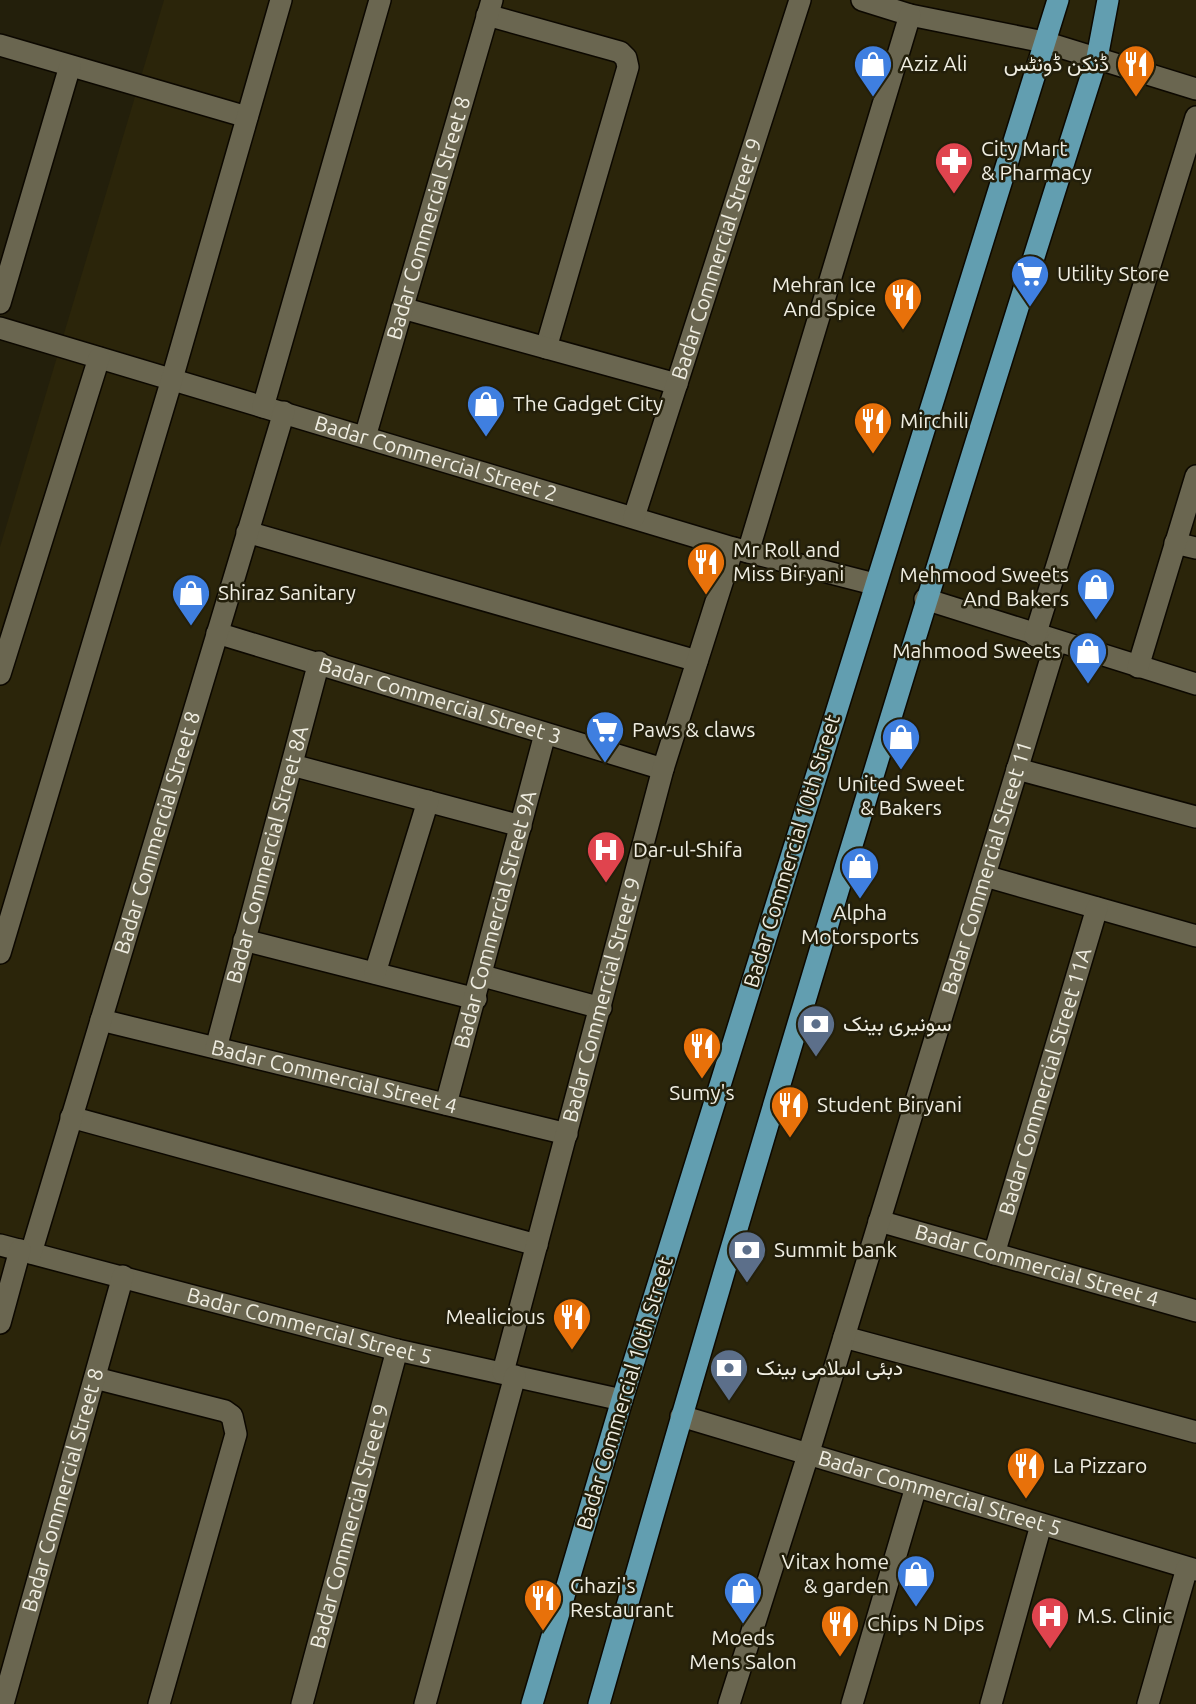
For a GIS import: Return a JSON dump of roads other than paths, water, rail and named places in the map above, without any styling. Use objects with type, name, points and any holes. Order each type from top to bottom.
[{"type":"main road","name":"Badar Commercial 10th Street","points":[[532,1704],[622,1400],[1058,0]]},
{"type":"main road","points":[[599,1704],[681,1416],[925,599],[1097,58],[1108,0]]},
{"type":"street","points":[[0,953],[172,379],[281,0]]},
{"type":"street","name":"Badar Commercial Street 8","points":[[0,1323],[17,1249],[71,1117],[247,532],[274,409],[380,0]]},
{"type":"street","name":"Badar Commercial Street 9","points":[[634,517],[800,0]]},
{"type":"street","points":[[862,0],[910,15],[1044,43],[1196,89]]},
{"type":"street","points":[[489,7],[620,52],[626,58],[628,67],[546,348]]},
{"type":"street","name":"Badar Commercial Street 8","points":[[365,436],[489,7]]},
{"type":"street","name":"Badar Commercial Street 9","points":[[425,1704],[509,1374],[537,1245],[663,769],[697,661],[741,550],[910,15]]},
{"type":"street","points":[[0,45],[247,117]]},
{"type":"street","points":[[0,303],[70,66]]},
{"type":"street","points":[[1035,636],[1196,117]]},
{"type":"street","points":[[402,308],[677,384]]},
{"type":"street","name":"Badar Commercial Street 2","points":[[0,328],[741,550],[874,584]]},
{"type":"street","points":[[0,674],[99,358]]},
{"type":"street","points":[[1138,667],[1186,545],[1196,476]]},
{"type":"street","points":[[247,532],[697,661]]},
{"type":"street","points":[[925,599],[1035,636],[1196,684]]},
{"type":"street","name":"Badar Commercial Street 3","points":[[217,633],[663,769]]},
{"type":"street","name":"Badar Commercial Street 11","points":[[729,1704],[808,1455],[1056,642]]},
{"type":"street","name":"Badar Commercial Street 8A","points":[[216,1048],[319,662]]},
{"type":"street","name":"Badar Commercial Street 9A","points":[[446,1104],[483,976],[545,734]]},
{"type":"street","points":[[292,765],[521,826]]},
{"type":"street","points":[[1017,769],[1196,817]]},
{"type":"street","points":[[375,973],[428,801]]},
{"type":"street","points":[[985,876],[1196,936]]},
{"type":"street","name":"Badar Commercial Street 11A","points":[[993,1254],[1097,908]]},
{"type":"street","points":[[244,940],[476,999]]},
{"type":"street","points":[[483,976],[601,1008]]},
{"type":"street","name":"Badar Commercial Street 4","points":[[101,1020],[567,1134]]},
{"type":"street","points":[[71,1117],[537,1245]]},
{"type":"street","name":"Badar Commercial Street 4","points":[[879,1221],[1196,1311]]},
{"type":"street","name":"Badar Commercial Street 5","points":[[17,1249],[397,1350],[622,1400]]},
{"type":"street","name":"Badar Commercial Street 8","points":[[3,1704],[123,1276]]},
{"type":"street","points":[[844,1337],[1196,1432]]},
{"type":"street","name":"Badar Commercial Street 9","points":[[302,1704],[397,1350]]},
{"type":"street","points":[[95,1378],[225,1411],[235,1424],[236,1434],[159,1704]]},
{"type":"street","name":"Badar Commercial Street 5","points":[[681,1416],[1192,1569]]},
{"type":"street","points":[[852,1704],[916,1487]]},
{"type":"street","points":[[991,1704],[1041,1525]]},
{"type":"street","points":[[1149,1704],[1192,1569]]},
{"type":"place","name":"Aziz Ali","points":[[873,98]]},
{"type":"place","name":"ڈنکن ڈونٹس","points":[[1136,98]]},
{"type":"place","name":"City Mart & Pharmacy","points":[[954,195]]},
{"type":"place","name":"Utility Store","points":[[1030,308]]},
{"type":"place","name":"Mehran Ice And Spice","points":[[903,331]]},
{"type":"place","name":"The Gadget City","points":[[486,438]]},
{"type":"place","name":"Mirchili","points":[[873,455]]},
{"type":"place","name":"Mr Roll and Miss Biryani","points":[[706,596]]},
{"type":"place","name":"Mehmood Sweets And Bakers","points":[[1096,621]]},
{"type":"place","name":"Shiraz Sanitary","points":[[191,627]]},
{"type":"place","name":"Mahmood Sweets","points":[[1088,685]]},
{"type":"place","name":"Paws & claws","points":[[605,764]]},
{"type":"place","name":"United Sweet & Bakers","points":[[901,771]]},
{"type":"place","name":"Dar-ul-Shifa","points":[[606,884]]},
{"type":"place","name":"Alpha Motorsports","points":[[860,900]]},
{"type":"place","name":"سونیری بینک","points":[[816,1058]]},
{"type":"place","name":"Sumy's","points":[[702,1080]]},
{"type":"place","name":"Student Biryani","points":[[790,1139]]},
{"type":"place","name":"Summit bank","points":[[747,1284]]},
{"type":"place","name":"Mealicious","points":[[572,1351]]},
{"type":"place","name":"دبئی اسلامی بینک","points":[[729,1402]]},
{"type":"place","name":"La Pizzaro","points":[[1026,1500]]},
{"type":"place","name":"Vitax home & garden","points":[[916,1608]]},
{"type":"place","name":"Moeds Mens Salon","points":[[743,1625]]},
{"type":"place","name":"Ghazi's Restaurant","points":[[543,1632]]},
{"type":"place","name":"M.S. Clinic","points":[[1050,1650]]},
{"type":"place","name":"Chips N Dips","points":[[840,1658]]}]
